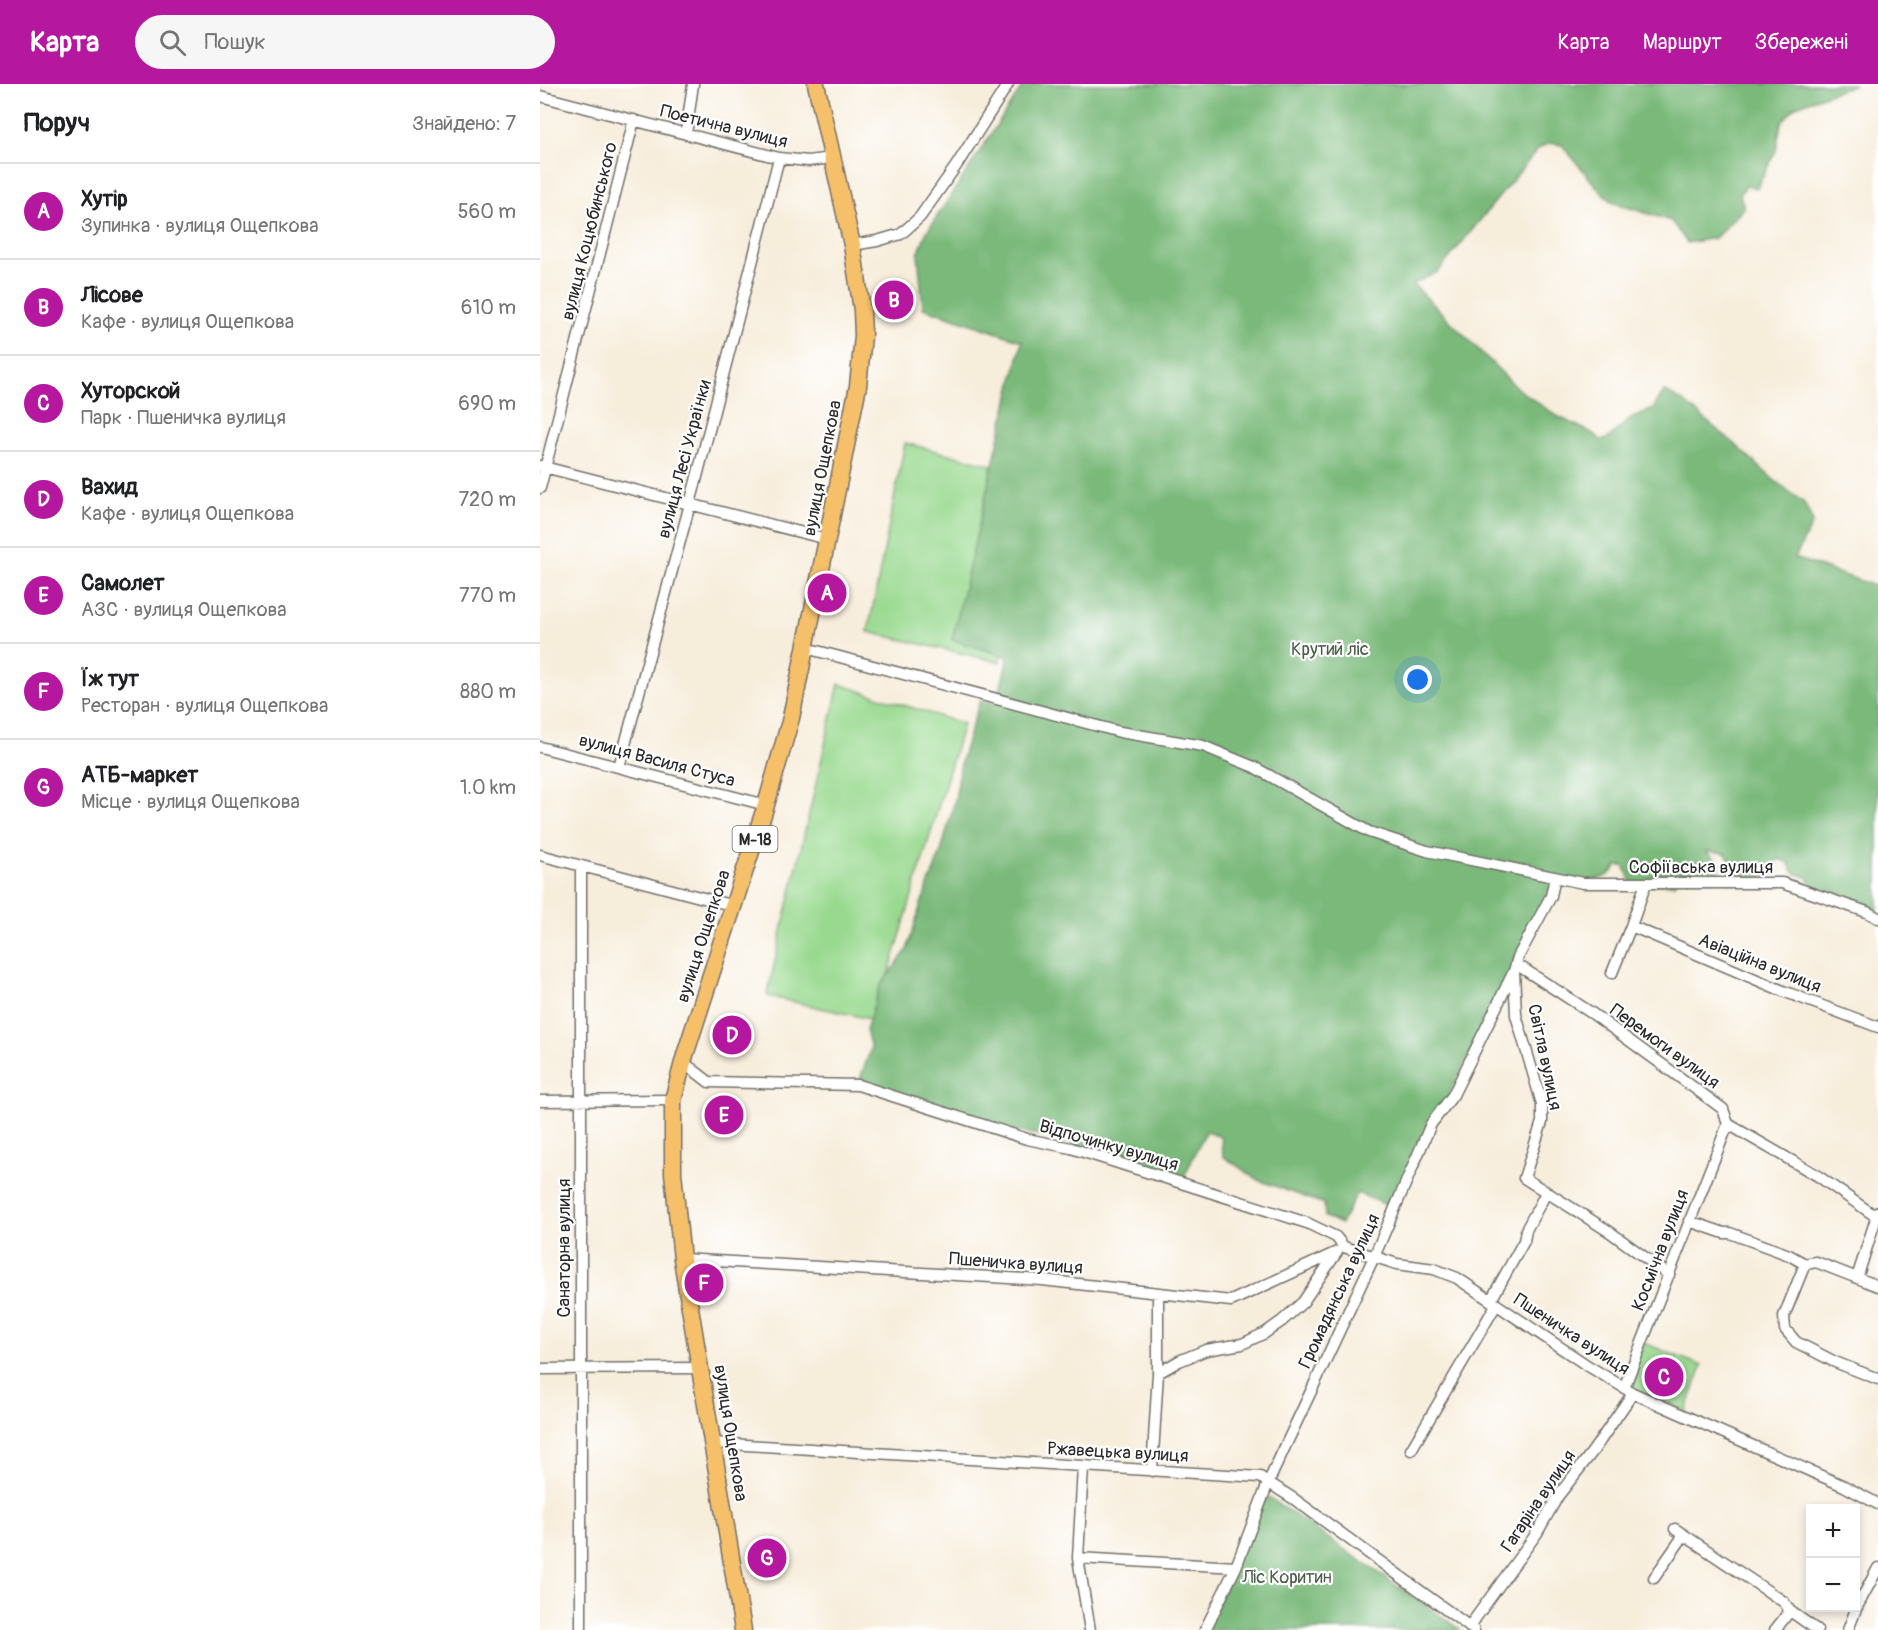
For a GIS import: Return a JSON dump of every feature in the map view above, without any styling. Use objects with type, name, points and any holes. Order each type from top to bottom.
[{"type":"highway","name":"вулиця Ощепкова","points":[[743,1630],[682,1259],[673,1173],[673,1100],[683,1062],[766,806],[791,718],[858,386],[863,336],[862,310],[852,245],[816,84]]},
{"type":"street","points":[[686,134],[693,84]]},
{"type":"street","points":[[852,245],[900,234],[920,217],[956,166],[1008,84]]},
{"type":"street","name":"Поетична вулиця","points":[[540,96],[779,158],[808,161],[832,158]]},
{"type":"street","name":"вулиця Коцюбинського","points":[[540,488],[543,467],[634,120]]},
{"type":"street","name":"вулиця Лесі Українки","points":[[619,767],[690,504],[779,158]]},
{"type":"street","points":[[543,467],[827,538]]},
{"type":"street","name":"Софіївська вулиця","points":[[806,648],[1120,732],[1203,746],[1254,766],[1369,832],[1427,851],[1582,883],[1782,884],[1847,905],[1878,918]]},
{"type":"street","name":"вулиця Василя Стуса","points":[[540,747],[766,806]]},
{"type":"street","points":[[540,855],[734,906]]},
{"type":"street","name":"Санаторна вулиця","points":[[581,866],[581,1630]]},
{"type":"street","name":"Світла вулиця","points":[[1546,1192],[1524,1178],[1542,1122],[1542,1104],[1516,1015],[1515,968],[1551,896],[1555,877]]},
{"type":"street","points":[[1612,973],[1646,883]]},
{"type":"street","name":"Авіаційна вулиця","points":[[1631,926],[1783,991],[1878,1027]]},
{"type":"street","name":"Перемоги вулиця","points":[[1515,968],[1593,1014],[1723,1109],[1728,1124],[1818,1176],[1878,1215]]},
{"type":"street","name":"Громадянська вулиця","points":[[1205,1630],[1236,1567],[1268,1483],[1374,1257],[1431,1124],[1454,1095],[1515,968]]},
{"type":"street","name":"Відпочинку вулиця","points":[[683,1062],[709,1082],[750,1081],[858,1085],[1027,1139],[1071,1148],[1307,1223],[1336,1237],[1340,1250]]},
{"type":"street","points":[[540,1101],[673,1100]]},
{"type":"street","name":"Космічна вулиця","points":[[1628,1390],[1689,1221],[1728,1124]]},
{"type":"street","points":[[1411,1450],[1494,1302],[1524,1241],[1526,1230],[1546,1192],[1610,1232],[1669,1275]]},
{"type":"street","points":[[1857,1278],[1878,1215]]},
{"type":"street","points":[[1689,1221],[1730,1233],[1789,1255],[1805,1264],[1816,1262],[1878,1286]]},
{"type":"street","points":[[1158,1372],[1206,1350],[1242,1344],[1282,1322],[1303,1302],[1340,1250]]},
{"type":"street","name":"Пшеничка вулиця","points":[[682,1259],[1042,1280],[1231,1301],[1340,1250],[1397,1264],[1434,1269],[1457,1278],[1628,1390],[1844,1486],[1878,1504]]},
{"type":"street","points":[[1805,1264],[1784,1316],[1785,1329],[1796,1342],[1835,1362],[1878,1379]]},
{"type":"street","points":[[1152,1471],[1158,1372],[1158,1293]]},
{"type":"street","points":[[540,1369],[700,1368]]},
{"type":"street","name":"Гагаріна вулиця","points":[[1472,1628],[1537,1533],[1558,1496],[1593,1450],[1628,1390]]},
{"type":"street","name":"Ржавецька вулиця","points":[[712,1443],[1260,1477],[1294,1499],[1472,1628]]},
{"type":"street","points":[[1083,1467],[1078,1558],[1090,1630]]},
{"type":"street","points":[[1654,1578],[1680,1532],[1784,1602],[1790,1611],[1817,1630]]},
{"type":"street","points":[[1078,1558],[1236,1567]]},
{"type":"street","points":[[1848,1630],[1856,1609],[1878,1568]]},
{"type":"street","points":[[1775,1630],[1790,1611]]},
{"type":"green space","name":"Крутий ліс","points":[[1024,84],[1856,84],[1796,106],[1781,123],[1776,151],[1757,188],[1746,186],[1740,194],[1744,208],[1715,238],[1687,243],[1671,221],[1614,203],[1600,191],[1562,145],[1550,143],[1538,149],[1438,272],[1413,284],[1518,389],[1557,416],[1592,433],[1601,440],[1607,439],[1632,417],[1653,409],[1664,391],[1684,402],[1804,503],[1813,522],[1795,558],[1878,587],[1878,915],[1817,892],[1807,877],[1794,873],[1788,862],[1778,859],[1768,875],[1758,881],[1728,882],[1731,861],[1725,853],[1706,851],[1719,862],[1719,874],[1714,880],[1680,877],[1675,884],[1633,885],[1624,866],[1617,866],[1612,873],[1598,879],[1581,880],[1556,877],[1394,1208],[1357,1193],[1341,1224],[1325,1217],[1324,1204],[1258,1180],[1223,1156],[1221,1137],[1206,1131],[1183,1179],[1046,1136],[998,1129],[858,1085],[871,1048],[866,1030],[880,986],[907,950],[920,907],[941,852],[955,800],[962,757],[980,701],[997,703],[1008,657],[952,640],[1022,341],[923,308],[918,254],[926,233]]},
{"type":"green space","points":[[905,443],[992,465],[976,549],[1016,576],[1000,662],[868,632]]},
{"type":"green space","points":[[839,684],[963,724],[875,1020],[767,996]]},
{"type":"green space","points":[[1644,1343],[1702,1366],[1686,1411],[1626,1387]]},
{"type":"green space","name":"Ліс Коритин","points":[[1270,1498],[1461,1630],[1206,1630],[1260,1501]]},
{"type":"place","name":"Лісове","points":[[894,300]]},
{"type":"place","name":"Хутір","points":[[827,593]]},
{"type":"place","name":"Вахид","points":[[732,1035]]},
{"type":"place","name":"Самолет","points":[[724,1115]]},
{"type":"place","name":"Їж тут","points":[[704,1283]]},
{"type":"place","name":"Хуторской","points":[[1664,1377]]},
{"type":"place","name":"АТБ-маркет","points":[[767,1558]]}]
